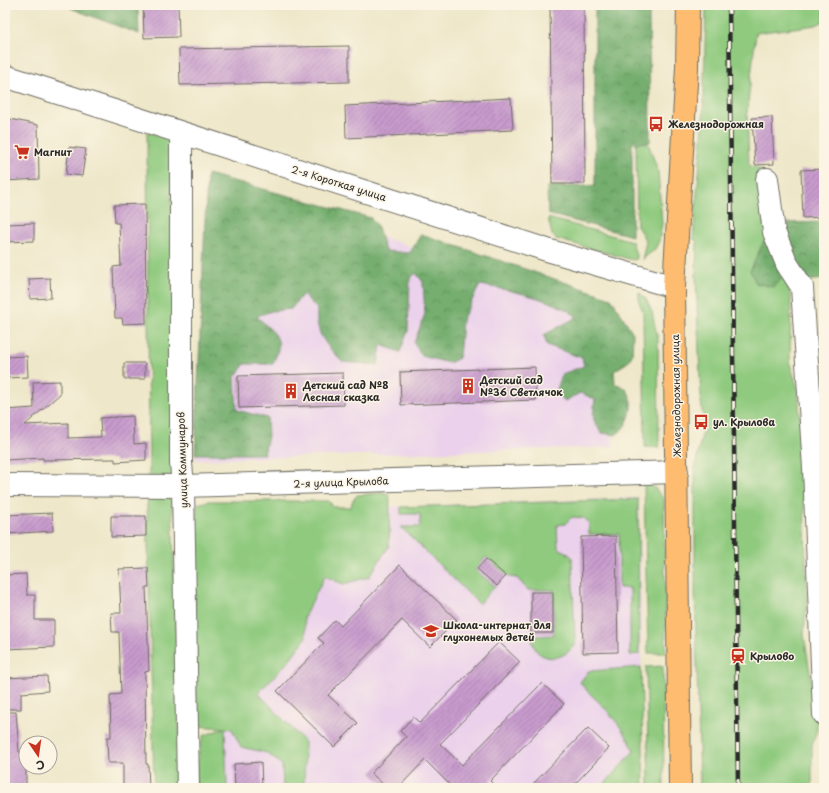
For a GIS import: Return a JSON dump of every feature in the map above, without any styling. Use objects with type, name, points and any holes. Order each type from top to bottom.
[{"type":"main road","name":"Железнодорожная улица","points":[[680,788],[674,287],[687,68],[688,5]]},
{"type":"street","name":"2-я Короткая улица","points":[[5,76],[547,250],[674,287]]},
{"type":"street","name":"улица Коммунаров","points":[[181,133],[181,448],[184,486],[188,788]]},
{"type":"street","points":[[766,179],[774,232],[787,264],[802,287],[819,467],[824,714]]},
{"type":"street","name":"2-я улица Крылова","points":[[5,485],[184,486],[677,472]]},
{"type":"shaded area","points":[[209,178],[609,314],[613,447],[195,460]]},
{"type":"shaded area","name":"Школа-интернат для глухонемых детей","points":[[639,498],[643,788],[222,788],[220,513]]},
{"type":"green space","points":[[65,5],[138,5],[139,34],[73,9]]},
{"type":"green space","points":[[595,5],[649,5],[650,142],[632,143],[632,236],[548,214],[547,187],[595,186]]},
{"type":"green space","points":[[706,5],[824,5],[824,21],[816,25],[756,33],[747,112],[749,165],[764,171],[781,272],[791,295],[790,364],[798,389],[803,461],[807,600],[804,634],[817,718],[817,730],[812,745],[812,788],[700,788],[695,593],[695,466],[704,426],[701,401],[696,277],[697,241],[693,239],[703,126]]},
{"type":"green space","points":[[147,132],[164,137],[171,144],[174,471],[170,476],[149,478]]},
{"type":"green space","points":[[636,142],[648,143],[658,171],[662,224],[659,241],[655,249],[642,260],[646,241],[637,226]]},
{"type":"green space","points":[[207,174],[371,218],[378,227],[385,251],[410,253],[421,234],[611,298],[633,333],[632,355],[628,362],[614,371],[615,384],[623,387],[628,392],[631,399],[630,416],[626,424],[615,435],[602,433],[594,421],[595,399],[580,393],[565,401],[556,393],[562,374],[584,366],[582,358],[547,345],[544,335],[577,317],[557,305],[545,300],[517,292],[480,285],[462,320],[459,358],[449,363],[422,356],[414,343],[425,314],[423,282],[416,273],[410,279],[408,331],[400,352],[381,345],[378,365],[342,362],[331,350],[320,332],[318,326],[317,309],[303,294],[291,309],[272,311],[257,316],[276,336],[278,341],[277,354],[273,364],[245,364],[235,377],[237,410],[267,418],[268,436],[264,454],[195,454]]},
{"type":"green space","points":[[548,218],[632,241],[637,259],[633,260],[556,239],[552,235]]},
{"type":"green space","points":[[824,222],[824,279],[805,281],[784,236],[788,223]]},
{"type":"green space","points":[[764,241],[770,242],[781,280],[773,287],[756,283],[750,271]]},
{"type":"green space","points":[[639,292],[646,299],[652,312],[658,340],[659,447],[645,447],[643,311],[639,302]]},
{"type":"green space","points":[[644,483],[654,487],[664,499],[666,653],[648,653]]},
{"type":"green space","points":[[382,493],[389,495],[390,499],[389,546],[369,577],[343,584],[325,576],[304,617],[306,638],[286,664],[258,693],[305,742],[304,788],[283,788],[282,765],[267,753],[241,747],[232,729],[225,728],[227,788],[196,788],[196,765],[203,736],[224,728],[197,726],[194,545],[197,504],[209,501],[329,501],[333,507],[351,507],[352,502],[357,495]]},
{"type":"green space","points":[[166,496],[172,501],[181,788],[154,788],[147,505],[148,498]]},
{"type":"green space","points":[[638,499],[639,654],[630,655],[630,588],[619,588],[619,534],[589,534],[589,523],[583,518],[572,517],[565,524],[557,525],[558,548],[572,557],[575,644],[569,651],[562,655],[548,657],[541,655],[536,650],[533,644],[532,636],[554,635],[554,590],[528,590],[517,578],[509,577],[486,557],[475,570],[495,586],[479,604],[401,527],[420,527],[420,514],[401,514],[401,507]]},
{"type":"green space","points":[[663,666],[664,788],[649,788],[646,667]]},
{"type":"green space","points":[[641,667],[644,788],[601,788],[634,751],[625,733],[604,707],[580,682],[589,671]]},
{"type":"building","points":[[143,5],[178,5],[179,37],[144,38]]},
{"type":"building","points":[[550,5],[584,5],[585,184],[552,184]]},
{"type":"building","points":[[349,46],[349,82],[180,85],[179,49]]},
{"type":"building","points":[[511,98],[513,130],[346,138],[345,106]]},
{"type":"building","points":[[772,117],[774,164],[755,165],[752,118]]},
{"type":"building","name":"Магнит","points":[[5,118],[38,125],[39,179],[5,181]]},
{"type":"building","points":[[69,147],[86,149],[82,176],[66,174]]},
{"type":"building","points":[[824,169],[824,217],[803,218],[801,170]]},
{"type":"building","points":[[145,204],[146,323],[123,324],[122,318],[115,318],[113,267],[121,266],[119,223],[115,223],[114,205]]},
{"type":"building","points":[[34,223],[34,241],[5,242],[5,224]]},
{"type":"building","points":[[50,278],[51,298],[30,299],[29,279]]},
{"type":"building","points":[[27,356],[28,377],[5,378],[5,357]]},
{"type":"building","points":[[124,363],[145,363],[145,379],[124,379]]},
{"type":"building","name":"Детский сад №36 Светлячок","points":[[535,367],[536,400],[401,405],[400,372]]},
{"type":"building","name":"Детский сад №8 Лесная сказка","points":[[343,373],[344,405],[239,408],[238,376]]},
{"type":"building","points":[[60,381],[60,394],[25,425],[68,423],[68,438],[101,437],[100,418],[133,416],[134,444],[146,443],[146,460],[115,462],[115,459],[43,460],[43,458],[5,460],[5,410],[34,408],[33,382]]},
{"type":"building","points":[[52,513],[53,531],[5,534],[5,515]]},
{"type":"building","points":[[111,516],[146,516],[146,536],[111,537]]},
{"type":"building","points":[[616,536],[618,652],[583,653],[581,537]]},
{"type":"building","points":[[486,559],[506,576],[497,586],[477,569]]},
{"type":"building","points":[[400,565],[457,620],[430,647],[402,620],[328,695],[358,723],[334,747],[277,691],[324,643],[318,638],[335,620],[341,626]]},
{"type":"building","points":[[148,568],[149,587],[146,587],[149,671],[145,672],[146,764],[148,764],[149,788],[123,788],[123,763],[108,763],[107,737],[111,737],[110,695],[121,694],[119,632],[112,632],[111,613],[121,613],[119,569]]},
{"type":"building","points":[[26,574],[27,595],[35,595],[35,620],[54,620],[54,647],[5,649],[5,575]]},
{"type":"building","points":[[531,592],[553,592],[553,633],[531,633]]},
{"type":"building","points":[[499,642],[520,662],[440,744],[462,765],[542,683],[564,704],[490,781],[497,788],[453,788],[425,760],[398,788],[387,788],[371,773],[406,737],[400,731],[413,717],[420,723]]},
{"type":"building","points":[[47,676],[48,691],[21,693],[21,709],[5,709],[5,678]]},
{"type":"building","points":[[5,712],[16,712],[18,775],[26,775],[26,788],[5,788]]},
{"type":"building","points":[[588,728],[609,748],[571,788],[529,788]]},
{"type":"building","points":[[261,762],[262,788],[235,788],[234,764]]},
{"type":"railway","points":[[729,5],[738,788]]},
{"type":"place","name":"Железнодорожная","points":[[656,124]]},
{"type":"place","name":"Магнит","points":[[22,152]]},
{"type":"place","name":"Детский сад №36 Светлячок","points":[[468,386]]},
{"type":"place","name":"Детский сад №8 Лесная сказка","points":[[291,391]]},
{"type":"place","name":"ул. Крылова","points":[[701,422]]},
{"type":"place","name":"Школа-интернат для глухонемых детей","points":[[431,631]]},
{"type":"place","name":"Крылово","points":[[738,656]]}]
